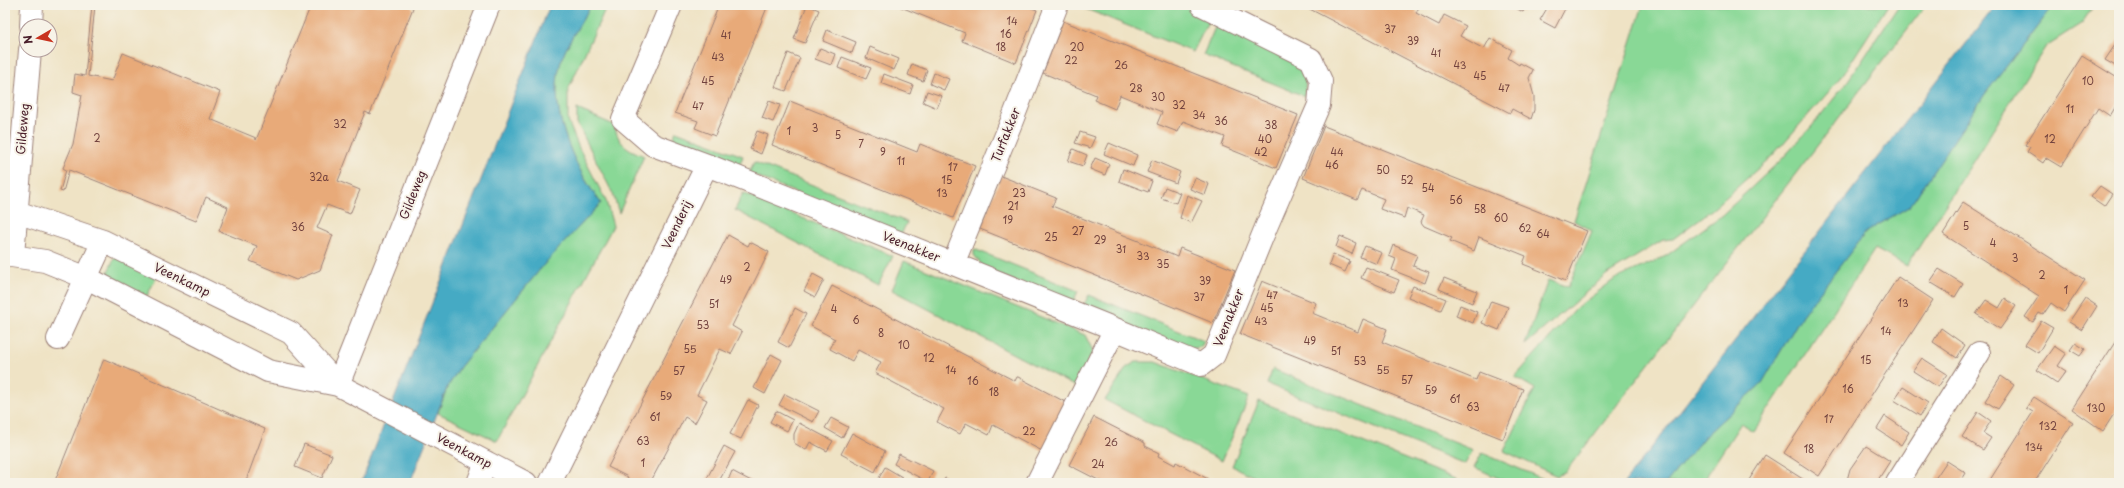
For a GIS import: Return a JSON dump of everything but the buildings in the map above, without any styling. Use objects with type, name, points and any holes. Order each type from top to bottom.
[{"type":"street","points":[[31,18],[32,5]]},
{"type":"street","name":"Gildeweg","points":[[338,385],[489,5]]},
{"type":"street","points":[[670,5],[623,119],[653,145],[707,165]]},
{"type":"street","name":"Turfakker","points":[[953,264],[1057,5]]},
{"type":"street","name":"Veenakker","points":[[707,165],[1115,329],[1201,366],[1214,355],[1277,201],[1319,105],[1321,81],[1311,59],[1202,5]]},
{"type":"street","name":"Gildeweg","points":[[9,255],[10,210],[29,58]]},
{"type":"street","name":"Veenderij","points":[[550,483],[707,165]]},
{"type":"street","name":"Veenkamp","points":[[10,210],[103,241],[291,333],[338,385]]},
{"type":"street","points":[[58,339],[103,241]]},
{"type":"street","name":"Veenkamp","points":[[9,255],[45,261],[87,278],[268,371],[338,385],[526,483]]},
{"type":"street","points":[[1037,483],[1115,329]]},
{"type":"street","points":[[1897,483],[1979,354]]},
{"type":"street","points":[[478,483],[486,462]]},
{"type":"green space","points":[[591,5],[607,5],[568,90],[568,121],[579,148],[606,201],[613,226],[497,441],[438,413],[447,388],[460,367],[547,261],[601,203],[581,171],[564,133],[559,113],[557,93],[558,74],[563,56]]},
{"type":"green space","points":[[1076,5],[1183,5],[1210,18],[1193,52]]},
{"type":"green space","points":[[1643,5],[1888,5],[1840,79],[1772,156],[1714,208],[1673,239],[1663,240],[1606,275],[1525,345],[1548,280],[1568,287],[1592,231],[1574,221]]},
{"type":"green space","points":[[1899,5],[1926,5],[1566,471],[1557,476],[1504,451],[1535,389],[1515,377],[1576,308],[1615,279],[1666,256],[1722,215],[1782,159],[1812,126],[1847,82]]},
{"type":"green space","points":[[2054,5],[2094,5],[2082,23],[2046,46],[1907,266],[1875,249],[1754,431],[1741,423],[1702,483],[1666,483],[1706,435],[1762,383],[1802,315],[1866,232],[1910,206],[1985,94]]},
{"type":"green space","points":[[1217,23],[1294,63],[1301,70],[1305,78],[1304,96],[1203,55]]},
{"type":"green space","points":[[577,109],[614,125],[618,137],[624,145],[632,151],[644,156],[619,213],[613,194],[577,123]]},
{"type":"green space","points":[[676,131],[743,156],[738,169],[672,142]]},
{"type":"green space","points":[[754,162],[907,222],[900,237],[749,173]]},
{"type":"green space","points":[[743,193],[893,256],[878,285],[735,210]]},
{"type":"green space","points":[[974,249],[1078,291],[1072,305],[985,269],[974,255]]},
{"type":"green space","points":[[115,256],[157,276],[147,296],[106,277]]},
{"type":"green space","points":[[904,261],[1085,335],[1093,351],[1076,387],[892,290]]},
{"type":"green space","points":[[1089,295],[1204,341],[1201,347],[1183,350],[1082,308]]},
{"type":"green space","points":[[1136,362],[1155,362],[1249,397],[1222,461],[1105,400],[1127,367]]},
{"type":"green space","points":[[1273,369],[1473,450],[1465,464],[1267,384]]},
{"type":"green space","points":[[1259,401],[1456,479],[1454,483],[1266,483],[1232,466]]},
{"type":"green space","points":[[1482,453],[1553,483],[1509,483],[1474,467]]},
{"type":"water","points":[[550,5],[591,5],[563,56],[558,74],[557,93],[559,113],[564,133],[572,153],[581,171],[601,203],[547,261],[460,367],[447,388],[410,483],[361,483]]},
{"type":"water","points":[[1996,5],[2054,5],[1985,94],[1910,206],[1866,232],[1802,315],[1762,383],[1706,435],[1666,483],[1624,483]]}]
